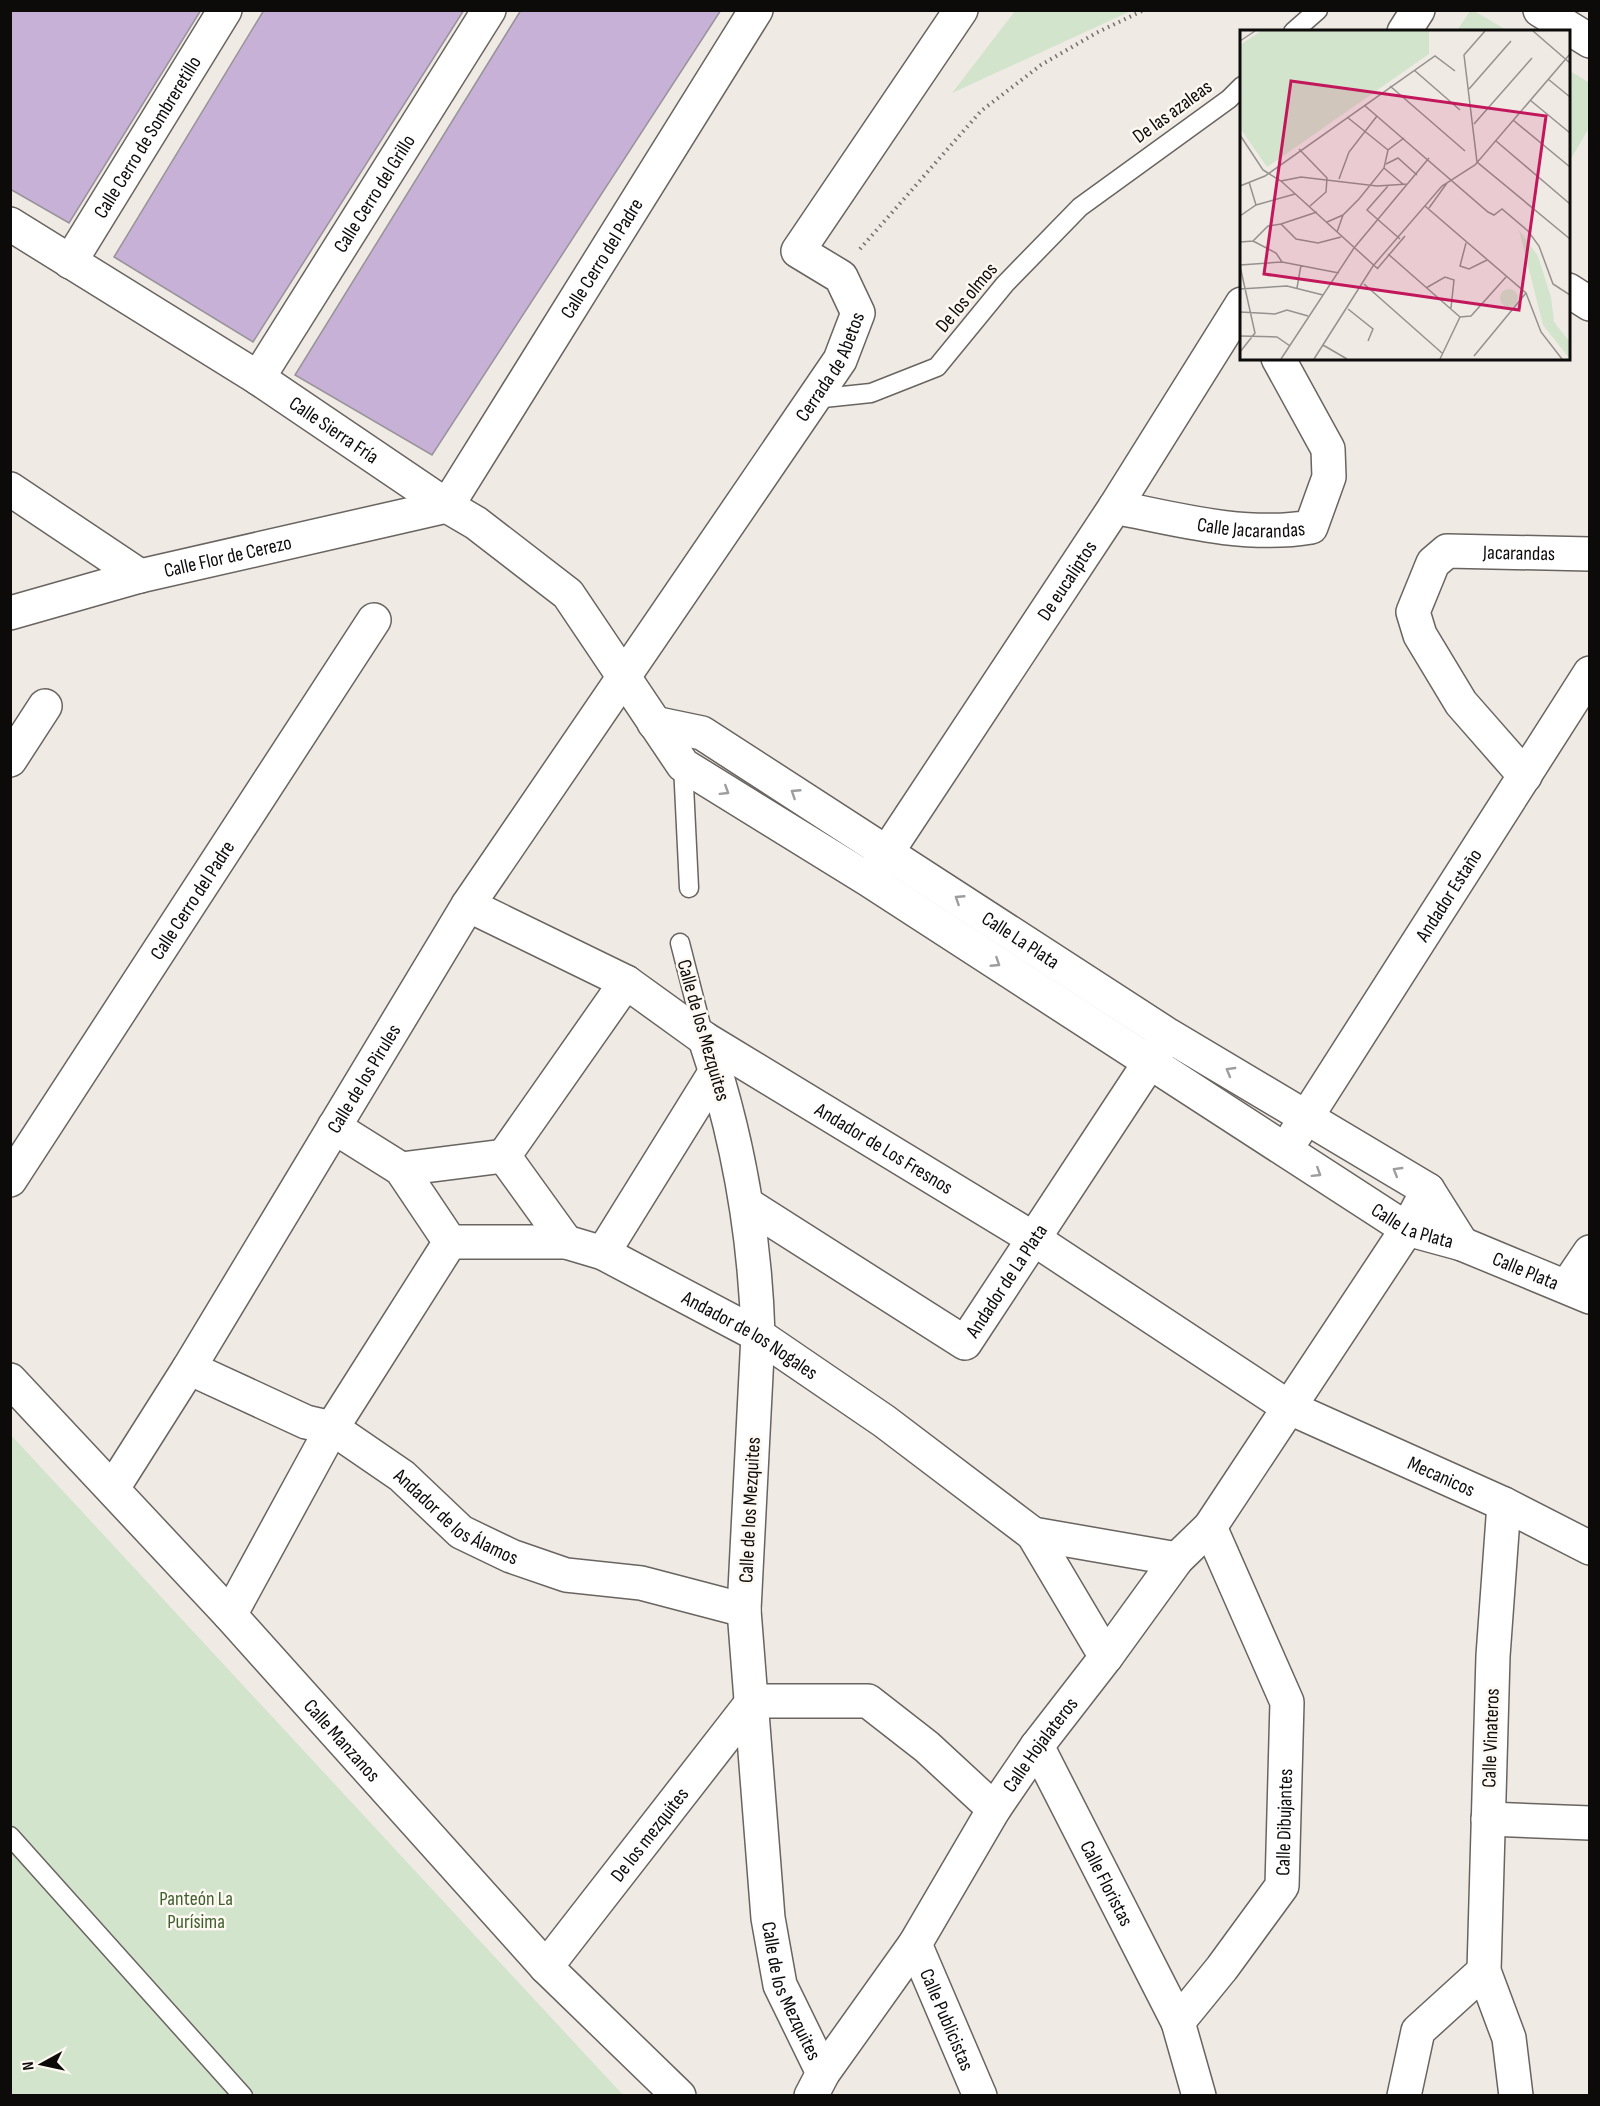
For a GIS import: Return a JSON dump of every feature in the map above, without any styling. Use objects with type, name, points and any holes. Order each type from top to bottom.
[{"type":"street","name":"Calle Cerro de Sombreretillo","points":[[70,262],[225,10]]},
{"type":"street","name":"Calle Cerro del Grillo","points":[[258,378],[489,10]]},
{"type":"street","name":"Calle Cerro del Padre","points":[[447,506],[756,10]]},
{"type":"street","name":"Cerrada de Abetos","points":[[624,674],[840,360],[858,313],[841,277],[798,251],[961,10]]},
{"type":"street","points":[[1405,30],[1418,10]]},
{"type":"street","points":[[1540,10],[1590,41]]},
{"type":"street","name":"Calle Sierra Fría","points":[[10,224],[258,378],[447,506],[476,523],[568,594],[624,674]]},
{"type":"street","points":[[1570,291],[1590,304]]},
{"type":"street","name":"De eucaliptos","points":[[868,880],[1115,507],[1239,314]]},
{"type":"street","name":"Calle Jacarandas","points":[[1115,507],[1204,525],[1290,531],[1311,527],[1329,477],[1328,449],[1279,360]]},
{"type":"street","points":[[10,489],[140,576]]},
{"type":"street","name":"Calle Flor de Cerezo","points":[[10,613],[140,576],[447,506]]},
{"type":"street","name":"Jacarandas","points":[[1525,776],[1461,704],[1420,635],[1413,612],[1433,563],[1447,551],[1590,554]]},
{"type":"street","name":"Calle Cerro del Padre","points":[[10,1180],[374,620]]},
{"type":"street","name":"Andador Estaño","points":[[1284,1152],[1590,673]]},
{"type":"street","points":[[624,674],[654,723]]},
{"type":"street","name":"Calle de los Pirules","points":[[113,1488],[189,1368],[468,905],[624,674]]},
{"type":"street","points":[[10,760],[45,706]]},
{"type":"street","name":"Calle La Plata","points":[[654,723],[702,734],[1168,1035],[1306,1115],[1428,1190],[1462,1244]]},
{"type":"street","name":"Calle La Plata","points":[[654,723],[683,765],[868,880],[1284,1152],[1407,1229],[1462,1244]]},
{"type":"street","points":[[683,765],[702,734]]},
{"type":"street","name":"Andador de Los Fresnos","points":[[468,905],[626,982],[705,1039],[1034,1239],[1290,1408]]},
{"type":"street","points":[[401,1169],[504,1156],[626,982]]},
{"type":"street","name":"Andador de La Plata","points":[[748,1205],[965,1343],[1168,1035]]},
{"type":"street","name":"Calle de los Mezquites","points":[[705,1039],[716,1071],[740,1162],[748,1205],[758,1335],[744,1610],[753,1701],[768,1918],[780,1985],[817,2084]]},
{"type":"street","points":[[603,1253],[716,1071]]},
{"type":"street","points":[[230,1615],[332,1428],[450,1242],[401,1169],[334,1127]]},
{"type":"street","points":[[504,1156],[566,1242]]},
{"type":"street","name":"Calle Hojalateros","points":[[817,2084],[915,1944],[994,1809],[1037,1746],[1106,1657],[1177,1559],[1210,1527],[1407,1229],[1428,1190]]},
{"type":"street","name":"Andador de los Nogales","points":[[450,1242],[566,1242],[603,1253],[758,1335],[893,1428],[1033,1534],[1106,1657]]},
{"type":"street","name":"Calle Plata","points":[[1462,1244],[1578,1291]]},
{"type":"street","points":[[1578,1291],[1590,1252]]},
{"type":"street","name":"Andador de los Álamos","points":[[189,1368],[306,1422],[332,1428],[402,1476],[461,1532],[511,1556],[566,1575],[641,1583],[744,1610]]},
{"type":"street","name":"Calle Manzanos","points":[[10,1380],[230,1615],[546,1967],[679,2096]]},
{"type":"street","name":"Mecanicos","points":[[1290,1408],[1504,1504],[1590,1548]]},
{"type":"street","name":"Calle Vinateros","points":[[1504,1504],[1492,1656],[1484,1971],[1509,2038],[1516,2096]]},
{"type":"street","name":"Calle Dibujantes","points":[[1178,2022],[1222,1968],[1282,1886],[1287,1702],[1210,1527]]},
{"type":"street","points":[[1033,1534],[1177,1559]]},
{"type":"street","points":[[753,1701],[868,1701],[927,1747],[994,1809]]},
{"type":"street","name":"De los mezquites","points":[[546,1967],[753,1701]]},
{"type":"street","name":"Calle Floristas","points":[[1037,1746],[1178,2022]]},
{"type":"street","points":[[1488,1819],[1590,1823]]},
{"type":"street","name":"Calle Publicistas","points":[[915,1944],[980,2096]]},
{"type":"street","points":[[1404,2096],[1418,2031],[1484,1971]]},
{"type":"street","points":[[1178,2022],[1199,2096]]},
{"type":"lane","points":[[1295,30],[1318,10]]},
{"type":"lane","name":"De las azaleas","points":[[1128,171],[1230,99],[1240,88]]},
{"type":"lane","name":"De los olmos","points":[[814,399],[871,393],[937,368],[1005,284],[1080,207],[1128,171]]},
{"type":"lane","points":[[683,765],[689,888]]},
{"type":"lane","name":"Calle de los Mezquites","points":[[680,943],[705,1039]]},
{"type":"lane","points":[[10,1836],[243,2096]]},
{"type":"path","points":[[841,277],[862,247],[981,111],[1041,65],[1096,33],[1144,10]]},
{"type":"green space","points":[[1015,10],[1131,11],[952,93]]},
{"type":"green space","points":[[1470,11],[1474,11],[1506,30],[1458,30]]},
{"type":"green space","points":[[1570,71],[1590,83],[1589,128],[1570,160]]},
{"type":"green space","name":"Panteón La Purísima","points":[[11,1435],[623,2095],[11,2095]]},
{"type":"building","points":[[10,10],[201,10],[69,223],[10,189]]},
{"type":"building","points":[[264,10],[464,10],[253,342],[114,257]]},
{"type":"building","points":[[521,10],[721,10],[432,455],[295,375]]}]
